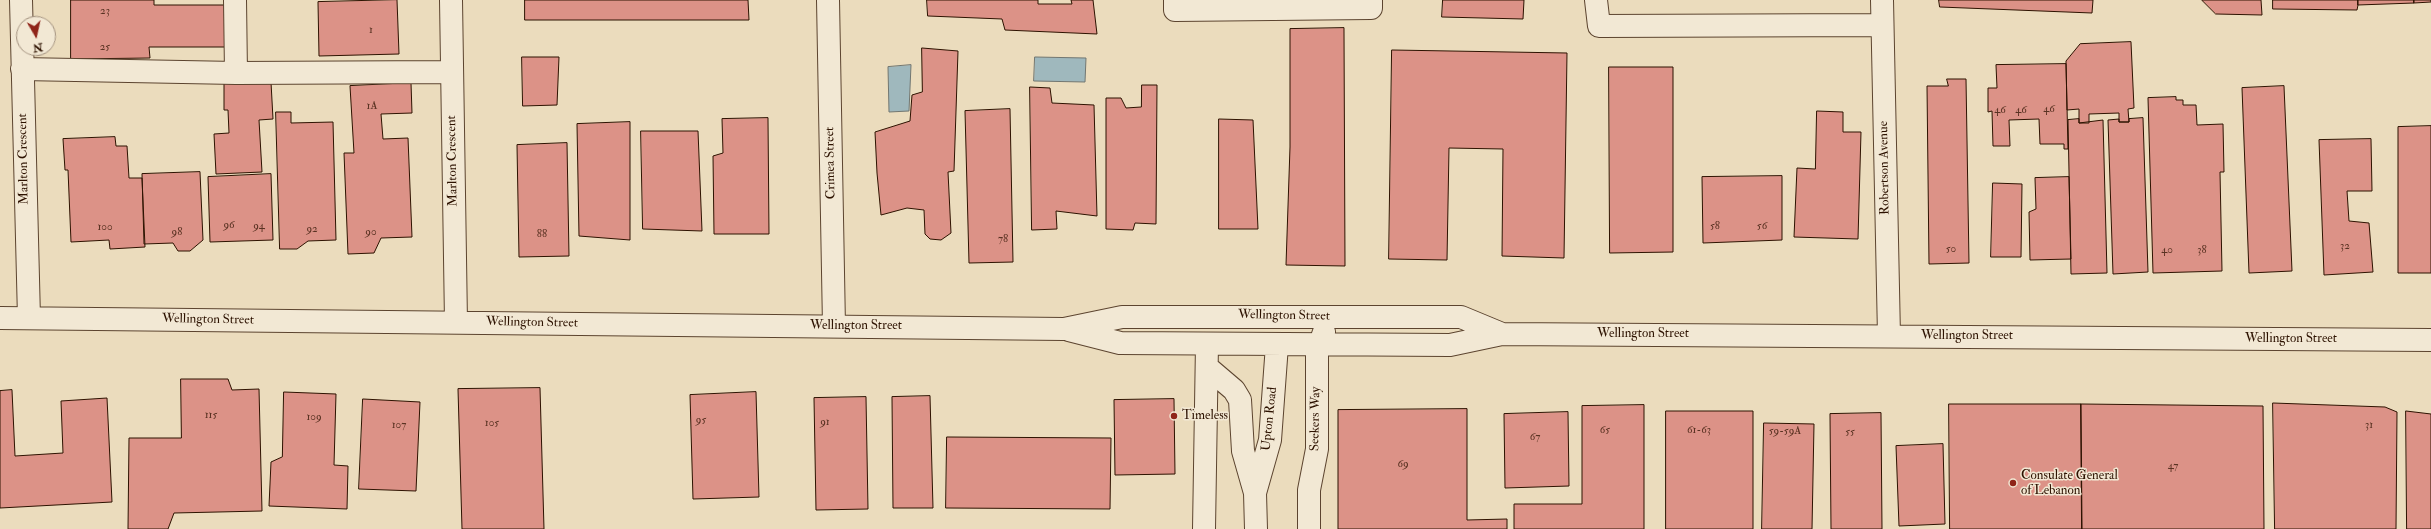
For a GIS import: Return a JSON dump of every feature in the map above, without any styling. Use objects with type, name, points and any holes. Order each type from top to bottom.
[{"type":"street","name":"Marlton Crescent","points":[[21,0],[29,318]]},
{"type":"street","points":[[235,0],[236,73]]},
{"type":"street","name":"Marlton Crescent","points":[[451,0],[456,322]]},
{"type":"street","name":"Crimea Street","points":[[828,0],[834,326]]},
{"type":"street","points":[[1175,0],[1175,10],[1371,4]]},
{"type":"street","points":[[1596,0],[1599,26],[1882,25]]},
{"type":"street","name":"Robertson Avenue","points":[[1882,0],[1889,336]]},
{"type":"street","points":[[22,69],[236,73],[451,72]]},
{"type":"street","name":"Wellington Street","points":[[0,318],[1064,329],[1122,317],[1461,317],[1502,334]]},
{"type":"street","points":[[1318,345],[1326,330],[1339,317]]},
{"type":"street","name":"Wellington Street","points":[[1064,329],[1120,343],[1318,345],[1450,345],[1502,334],[2431,340]]},
{"type":"street","points":[[1204,529],[1207,344]]},
{"type":"street","name":"Upton Road","points":[[1255,493],[1270,440],[1277,344]]},
{"type":"street","name":"Seekers Way","points":[[1309,529],[1309,490],[1317,449],[1318,345]]},
{"type":"street","name":"Upton Road","points":[[1207,367],[1239,396],[1241,406],[1243,451],[1255,493],[1256,529]]},
{"type":"water","points":[[1035,57],[1086,58],[1085,82],[1034,81]]},
{"type":"water","points":[[911,65],[909,111],[889,112],[888,67]]},
{"type":"building","points":[[71,0],[154,0],[154,5],[227,5],[227,47],[149,47],[150,58],[71,59]]},
{"type":"building","points":[[397,0],[399,54],[319,56],[318,2]]},
{"type":"building","points":[[525,0],[748,0],[749,20],[525,20]]},
{"type":"building","points":[[927,0],[1038,0],[1038,4],[1072,4],[1071,0],[1093,0],[1097,34],[1005,30],[1002,19],[928,16]]},
{"type":"building","points":[[1443,0],[1524,0],[1523,19],[1442,17]]},
{"type":"building","points":[[1939,0],[2093,0],[2092,13],[1940,7]]},
{"type":"building","points":[[2202,0],[2261,0],[2262,15],[2216,14]]},
{"type":"building","points":[[2273,0],[2358,0],[2358,5],[2357,10],[2273,9]]},
{"type":"building","points":[[2358,0],[2414,0],[2414,3],[2358,5]]},
{"type":"building","points":[[2414,0],[2431,0],[2431,2],[2414,3]]},
{"type":"building","points":[[1344,28],[1345,266],[1286,265],[1290,147],[1290,29]]},
{"type":"building","points":[[2131,42],[2134,108],[2128,109],[2129,122],[2119,122],[2119,113],[2089,114],[2089,123],[2079,123],[2079,109],[2067,110],[2066,61],[2080,44]]},
{"type":"building","points":[[922,48],[958,51],[954,171],[948,172],[951,233],[941,240],[930,239],[925,234],[924,210],[907,208],[881,215],[875,132],[910,121],[912,95],[922,92]]},
{"type":"building","points":[[1392,50],[1567,53],[1564,258],[1502,256],[1503,149],[1449,148],[1447,260],[1389,259]]},
{"type":"building","points":[[522,57],[559,57],[557,105],[523,106]]},
{"type":"building","points":[[2066,64],[2068,149],[2064,149],[2064,144],[2040,144],[2039,119],[2009,120],[2010,146],[1993,146],[1992,111],[1988,112],[1988,88],[1997,88],[1996,65]]},
{"type":"building","points":[[1609,67],[1673,67],[1673,252],[1610,253]]},
{"type":"building","points":[[1947,79],[1966,79],[1969,263],[1929,264],[1927,86],[1948,86]]},
{"type":"building","points":[[271,82],[273,119],[259,120],[262,172],[216,174],[214,134],[229,133],[228,110],[224,110],[224,84]]},
{"type":"building","points":[[411,83],[412,113],[381,114],[383,139],[408,138],[412,237],[381,238],[374,253],[348,254],[344,153],[354,153],[350,86]]},
{"type":"building","points":[[1142,85],[1157,85],[1156,224],[1135,223],[1133,230],[1106,229],[1106,98],[1121,98],[1126,108],[1141,107]]},
{"type":"building","points":[[2284,86],[2292,271],[2249,273],[2242,88]]},
{"type":"building","points":[[1030,87],[1050,88],[1052,103],[1094,105],[1097,216],[1056,211],[1057,229],[1032,230]]},
{"type":"building","points":[[2176,97],[2176,100],[2183,100],[2183,105],[2196,105],[2197,125],[2223,124],[2224,172],[2220,172],[2222,271],[2153,273],[2148,98]]},
{"type":"building","points":[[1010,109],[1013,262],[969,263],[965,111]]},
{"type":"building","points":[[1817,111],[1843,112],[1843,132],[1861,132],[1858,239],[1794,237],[1797,168],[1815,169]]},
{"type":"building","points":[[276,112],[291,112],[291,123],[333,122],[336,240],[308,241],[297,249],[280,249]]},
{"type":"building","points":[[768,118],[769,234],[714,234],[713,156],[723,153],[722,119]]},
{"type":"building","points":[[2143,118],[2148,272],[2113,274],[2108,120],[2119,119],[2119,122],[2129,122],[2129,119]]},
{"type":"building","points":[[1219,119],[1253,120],[1258,229],[1219,229]]},
{"type":"building","points":[[2079,119],[2079,123],[2103,120],[2107,273],[2071,274],[2068,120]]},
{"type":"building","points":[[630,122],[630,240],[579,236],[577,124]]},
{"type":"building","points":[[2431,126],[2431,273],[2398,273],[2398,127]]},
{"type":"building","points":[[641,131],[698,131],[702,231],[643,229]]},
{"type":"building","points":[[115,137],[116,146],[127,146],[129,178],[142,178],[145,247],[110,249],[109,240],[71,242],[68,170],[65,170],[63,139]]},
{"type":"building","points":[[2371,139],[2372,191],[2347,191],[2349,221],[2369,223],[2373,272],[2324,275],[2319,140]]},
{"type":"building","points":[[567,143],[569,256],[519,257],[517,145]]},
{"type":"building","points":[[200,172],[203,240],[190,251],[178,251],[173,243],[144,244],[142,174]]},
{"type":"building","points":[[271,174],[273,240],[210,242],[208,177]]},
{"type":"building","points":[[1782,176],[1782,240],[1703,243],[1702,177]]},
{"type":"building","points":[[2069,177],[2071,259],[2030,260],[2029,212],[2036,209],[2035,178]]},
{"type":"building","points":[[1993,183],[2022,184],[2021,257],[1991,257]]},
{"type":"building","points":[[181,379],[228,379],[232,390],[259,389],[262,511],[174,513],[168,529],[128,529],[129,438],[181,438]]},
{"type":"building","points":[[540,388],[544,529],[462,529],[458,389]]},
{"type":"building","points":[[12,390],[15,456],[63,453],[61,401],[107,398],[112,502],[0,508],[0,391]]},
{"type":"building","points":[[284,392],[336,394],[334,465],[348,466],[347,509],[269,506],[271,462],[282,457]]},
{"type":"building","points":[[756,392],[759,497],[693,499],[690,395]]},
{"type":"building","points":[[930,396],[933,508],[893,508],[892,397]]},
{"type":"building","points":[[866,397],[868,509],[816,510],[814,398]]},
{"type":"building","points":[[363,399],[420,402],[416,491],[359,489]]},
{"type":"building","points":[[1174,399],[1175,474],[1115,475],[1114,400]]},
{"type":"building","points":[[2273,403],[2385,407],[2397,412],[2396,529],[2275,529]]},
{"type":"building","points":[[1949,404],[2081,404],[2082,529],[1950,529]]},
{"type":"building","points":[[2081,404],[2263,406],[2264,529],[2082,529]]},
{"type":"building","points":[[1644,405],[1644,529],[1514,529],[1514,504],[1582,504],[1582,406]]},
{"type":"building","points":[[1467,409],[1467,520],[1507,519],[1507,529],[1338,529],[1338,410]]},
{"type":"building","points":[[1666,411],[1753,411],[1753,529],[1666,529]]},
{"type":"building","points":[[2406,411],[2431,414],[2431,529],[2407,529]]},
{"type":"building","points":[[1568,412],[1569,486],[1505,488],[1504,414]]},
{"type":"building","points":[[1881,413],[1882,529],[1831,529],[1830,414]]},
{"type":"building","points":[[1764,423],[1814,424],[1812,529],[1762,529]]},
{"type":"building","points":[[947,437],[1111,438],[1110,509],[946,508]]},
{"type":"building","points":[[1943,444],[1945,524],[1899,526],[1896,446]]},
{"type":"place","name":"Timeless","points":[[1174,416]]},
{"type":"place","name":"Consulate General of Lebanon","points":[[2013,483]]}]
